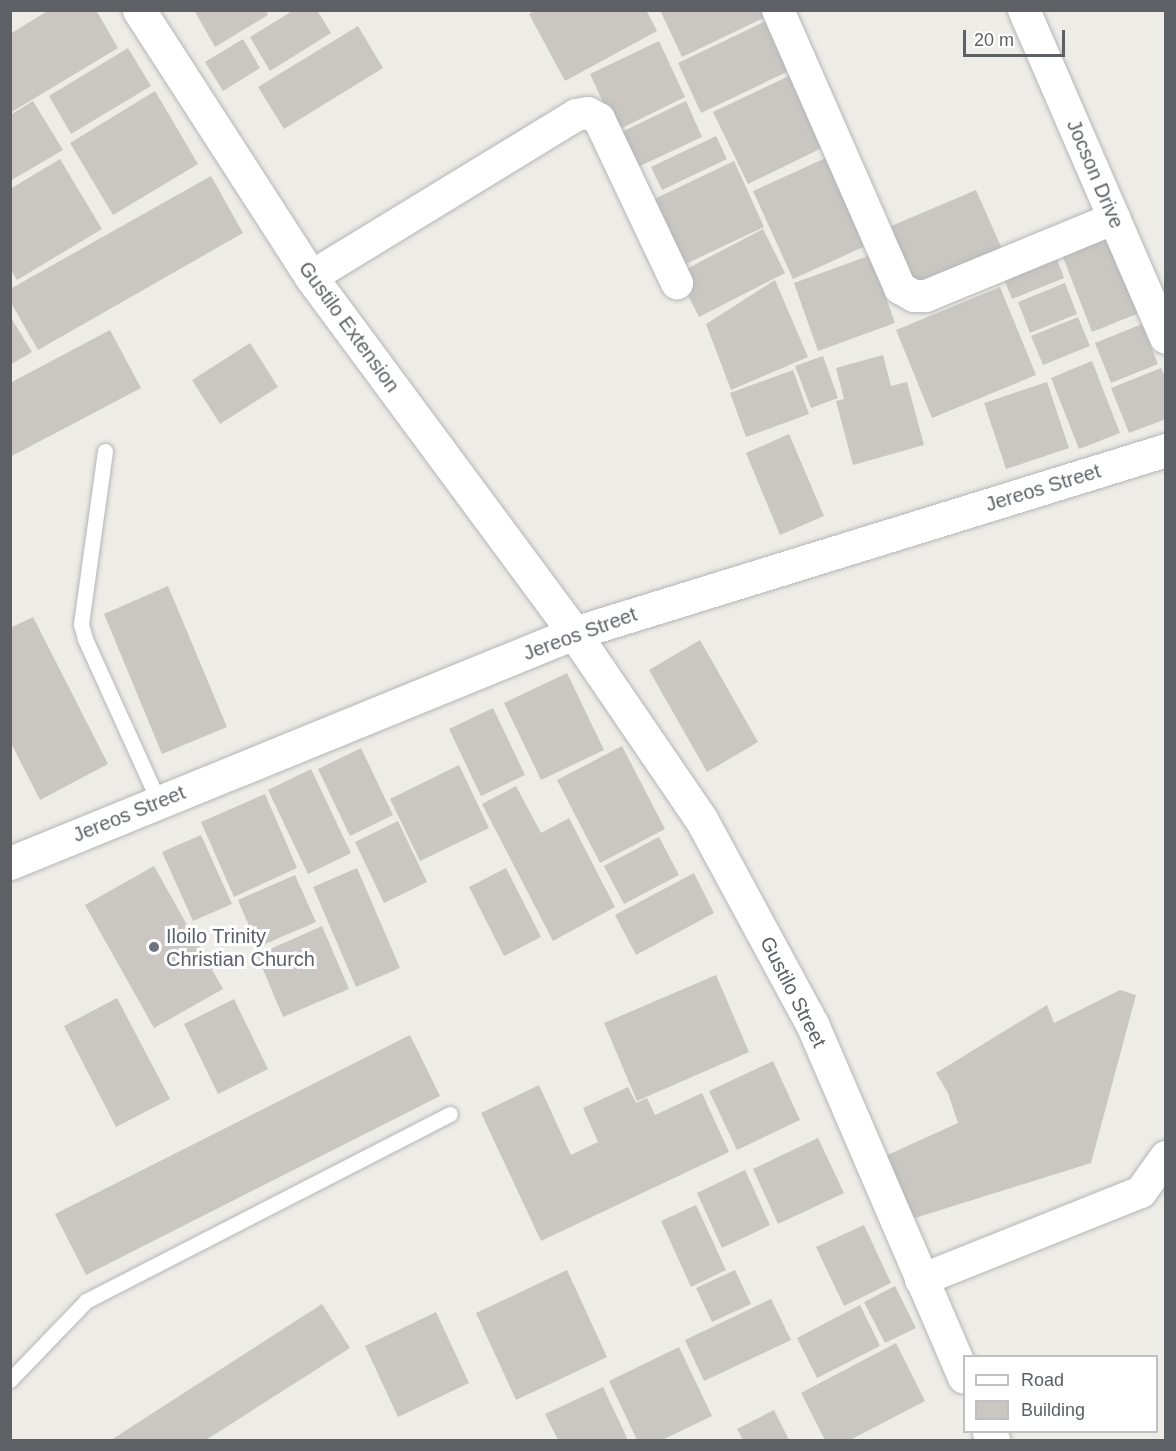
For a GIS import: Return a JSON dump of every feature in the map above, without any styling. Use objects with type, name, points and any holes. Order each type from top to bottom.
[{"type":"street","name":"Gustilo Extension","points":[[139,10],[311,277],[574,633]]},
{"type":"street","points":[[778,10],[900,288],[914,296],[926,296],[1115,218]]},
{"type":"street","name":"Jocson Drive","points":[[1024,10],[1166,338]]},
{"type":"street","points":[[311,277],[576,115],[588,112],[599,119],[677,283]]},
{"type":"street","name":"Jereos Street","points":[[10,863],[574,633],[1166,450]]},
{"type":"street","name":"Gustilo Street","points":[[574,633],[701,819],[812,1024],[963,1375]]},
{"type":"street","points":[[921,1280],[1141,1192],[1166,1157]]},
{"type":"lane","points":[[105,451],[81,624],[85,639],[159,802]]},
{"type":"lane","points":[[10,1380],[86,1300],[450,1114]]},
{"type":"building","points":[[49,10],[96,10],[118,48],[10,113],[10,34]]},
{"type":"building","points":[[194,10],[265,10],[268,15],[215,47]]},
{"type":"building","points":[[294,10],[317,10],[331,33],[270,71],[250,37]]},
{"type":"building","points":[[536,10],[646,10],[657,31],[565,81],[529,14]]},
{"type":"building","points":[[660,10],[770,10],[772,14],[682,57]]},
{"type":"building","points":[[768,20],[791,70],[701,113],[678,63]]},
{"type":"building","points":[[358,26],[383,68],[284,129],[258,87]]},
{"type":"building","points":[[243,39],[260,68],[223,91],[205,62]]},
{"type":"building","points":[[659,41],[685,97],[616,131],[590,74]]},
{"type":"building","points":[[128,48],[151,86],[71,134],[49,96]]},
{"type":"building","points":[[795,73],[828,145],[748,184],[713,112]]},
{"type":"building","points":[[155,91],[198,164],[113,215],[70,143]]},
{"type":"building","points":[[33,101],[63,150],[10,181],[10,115]]},
{"type":"building","points":[[686,101],[702,137],[625,173],[609,138]]},
{"type":"building","points":[[716,136],[727,159],[662,190],[651,167]]},
{"type":"building","points":[[830,156],[870,244],[793,279],[753,191]]},
{"type":"building","points":[[60,159],[102,229],[17,280],[10,269],[10,189]]},
{"type":"building","points":[[734,161],[764,227],[677,268],[646,203]]},
{"type":"building","points":[[211,176],[243,233],[38,350],[10,301],[10,289]]},
{"type":"building","points":[[976,190],[1002,249],[909,288],[884,229]]},
{"type":"building","points":[[763,229],[785,273],[699,317],[677,274]]},
{"type":"building","points":[[1112,231],[1144,311],[1092,332],[1061,252]]},
{"type":"building","points":[[1054,251],[1064,278],[1012,299],[1001,272]]},
{"type":"building","points":[[871,255],[895,323],[818,351],[794,283]]},
{"type":"building","points":[[775,280],[808,357],[731,390],[706,324]]},
{"type":"building","points":[[1065,283],[1077,314],[1030,333],[1018,302]]},
{"type":"building","points":[[1000,287],[1036,375],[932,418],[896,330]]},
{"type":"building","points":[[10,316],[32,352],[10,365]]},
{"type":"building","points":[[1078,317],[1090,346],[1043,365],[1031,336]]},
{"type":"building","points":[[1142,324],[1158,364],[1111,383],[1095,343]]},
{"type":"building","points":[[110,330],[141,388],[10,457],[10,383]]},
{"type":"building","points":[[250,343],[278,387],[220,424],[192,380]]},
{"type":"building","points":[[883,355],[891,386],[907,382],[924,445],[853,465],[836,401],[844,399],[836,368]]},
{"type":"building","points":[[823,356],[838,398],[811,408],[795,366]]},
{"type":"building","points":[[1092,361],[1120,433],[1079,449],[1051,378]]},
{"type":"building","points":[[1161,368],[1166,378],[1166,419],[1129,433],[1111,388]]},
{"type":"building","points":[[793,370],[809,414],[746,437],[730,393]]},
{"type":"building","points":[[1047,382],[1069,448],[1006,469],[984,403]]},
{"type":"building","points":[[789,434],[824,516],[780,535],[746,453]]},
{"type":"building","points":[[168,586],[227,727],[162,754],[104,614]]},
{"type":"building","points":[[33,617],[108,764],[40,800],[10,741],[10,628]]},
{"type":"building","points":[[700,640],[758,742],[707,772],[649,670]]},
{"type":"building","points":[[567,673],[604,750],[541,780],[504,703]]},
{"type":"building","points":[[493,708],[525,775],[481,796],[449,729]]},
{"type":"building","points":[[622,746],[665,829],[600,863],[557,780]]},
{"type":"building","points":[[361,748],[393,815],[350,836],[318,769]]},
{"type":"building","points":[[459,765],[489,828],[420,861],[390,799]]},
{"type":"building","points":[[311,769],[351,853],[308,874],[268,790]]},
{"type":"building","points":[[516,786],[541,833],[569,818],[615,907],[553,941],[482,804]]},
{"type":"building","points":[[265,794],[297,868],[234,897],[201,822]]},
{"type":"building","points":[[398,821],[427,882],[384,903],[355,842]]},
{"type":"building","points":[[201,835],[232,904],[193,921],[162,852]]},
{"type":"building","points":[[659,837],[679,875],[624,904],[604,866]]},
{"type":"building","name":"Iloilo Trinity Christian Church","points":[[154,866],[223,989],[154,1028],[85,905]]},
{"type":"building","points":[[357,868],[400,968],[356,987],[313,887]]},
{"type":"building","points":[[506,868],[541,937],[504,956],[469,887]]},
{"type":"building","points":[[694,873],[714,913],[636,955],[615,915]]},
{"type":"building","points":[[295,875],[316,922],[258,947],[238,900]]},
{"type":"building","points":[[322,926],[349,989],[283,1017],[257,955]]},
{"type":"building","points":[[716,975],[749,1052],[637,1101],[604,1023]]},
{"type":"building","points":[[1120,990],[1136,995],[1091,1163],[915,1218],[872,1162],[958,1123],[948,1093],[936,1073],[1047,1005],[1054,1023]]},
{"type":"building","points":[[117,998],[170,1099],[116,1127],[64,1026]]},
{"type":"building","points":[[234,999],[268,1069],[218,1094],[184,1024]]},
{"type":"building","points":[[410,1035],[440,1096],[86,1275],[55,1214]]},
{"type":"building","points":[[773,1061],[800,1120],[737,1150],[709,1091]]},
{"type":"building","points":[[539,1085],[571,1155],[598,1142],[583,1108],[628,1087],[636,1103],[647,1098],[655,1115],[702,1093],[729,1152],[541,1241],[481,1113]]},
{"type":"building","points":[[818,1138],[844,1193],[778,1224],[753,1169]]},
{"type":"building","points":[[745,1170],[770,1225],[722,1248],[697,1193]]},
{"type":"building","points":[[696,1205],[726,1270],[691,1287],[661,1221]]},
{"type":"building","points":[[864,1225],[891,1283],[844,1306],[816,1247]]},
{"type":"building","points":[[567,1270],[607,1357],[516,1400],[476,1313]]},
{"type":"building","points":[[735,1270],[751,1304],[712,1322],[696,1288]]},
{"type":"building","points":[[895,1286],[916,1328],[885,1343],[864,1302]]},
{"type":"building","points":[[771,1299],[791,1340],[704,1381],[685,1340]]},
{"type":"building","points":[[322,1304],[350,1348],[206,1440],[111,1440]]},
{"type":"building","points":[[860,1305],[880,1346],[817,1378],[797,1338]]},
{"type":"building","points":[[436,1312],[469,1383],[398,1417],[365,1346]]},
{"type":"building","points":[[896,1343],[925,1401],[850,1440],[825,1440],[801,1393]]},
{"type":"building","points":[[679,1347],[712,1416],[662,1440],[637,1440],[609,1381]]},
{"type":"building","points":[[603,1387],[628,1440],[558,1440],[545,1414]]},
{"type":"building","points":[[774,1410],[789,1440],[743,1440],[737,1429]]},
{"type":"place","name":"Iloilo Trinity Christian Church","points":[[154,947]]}]
